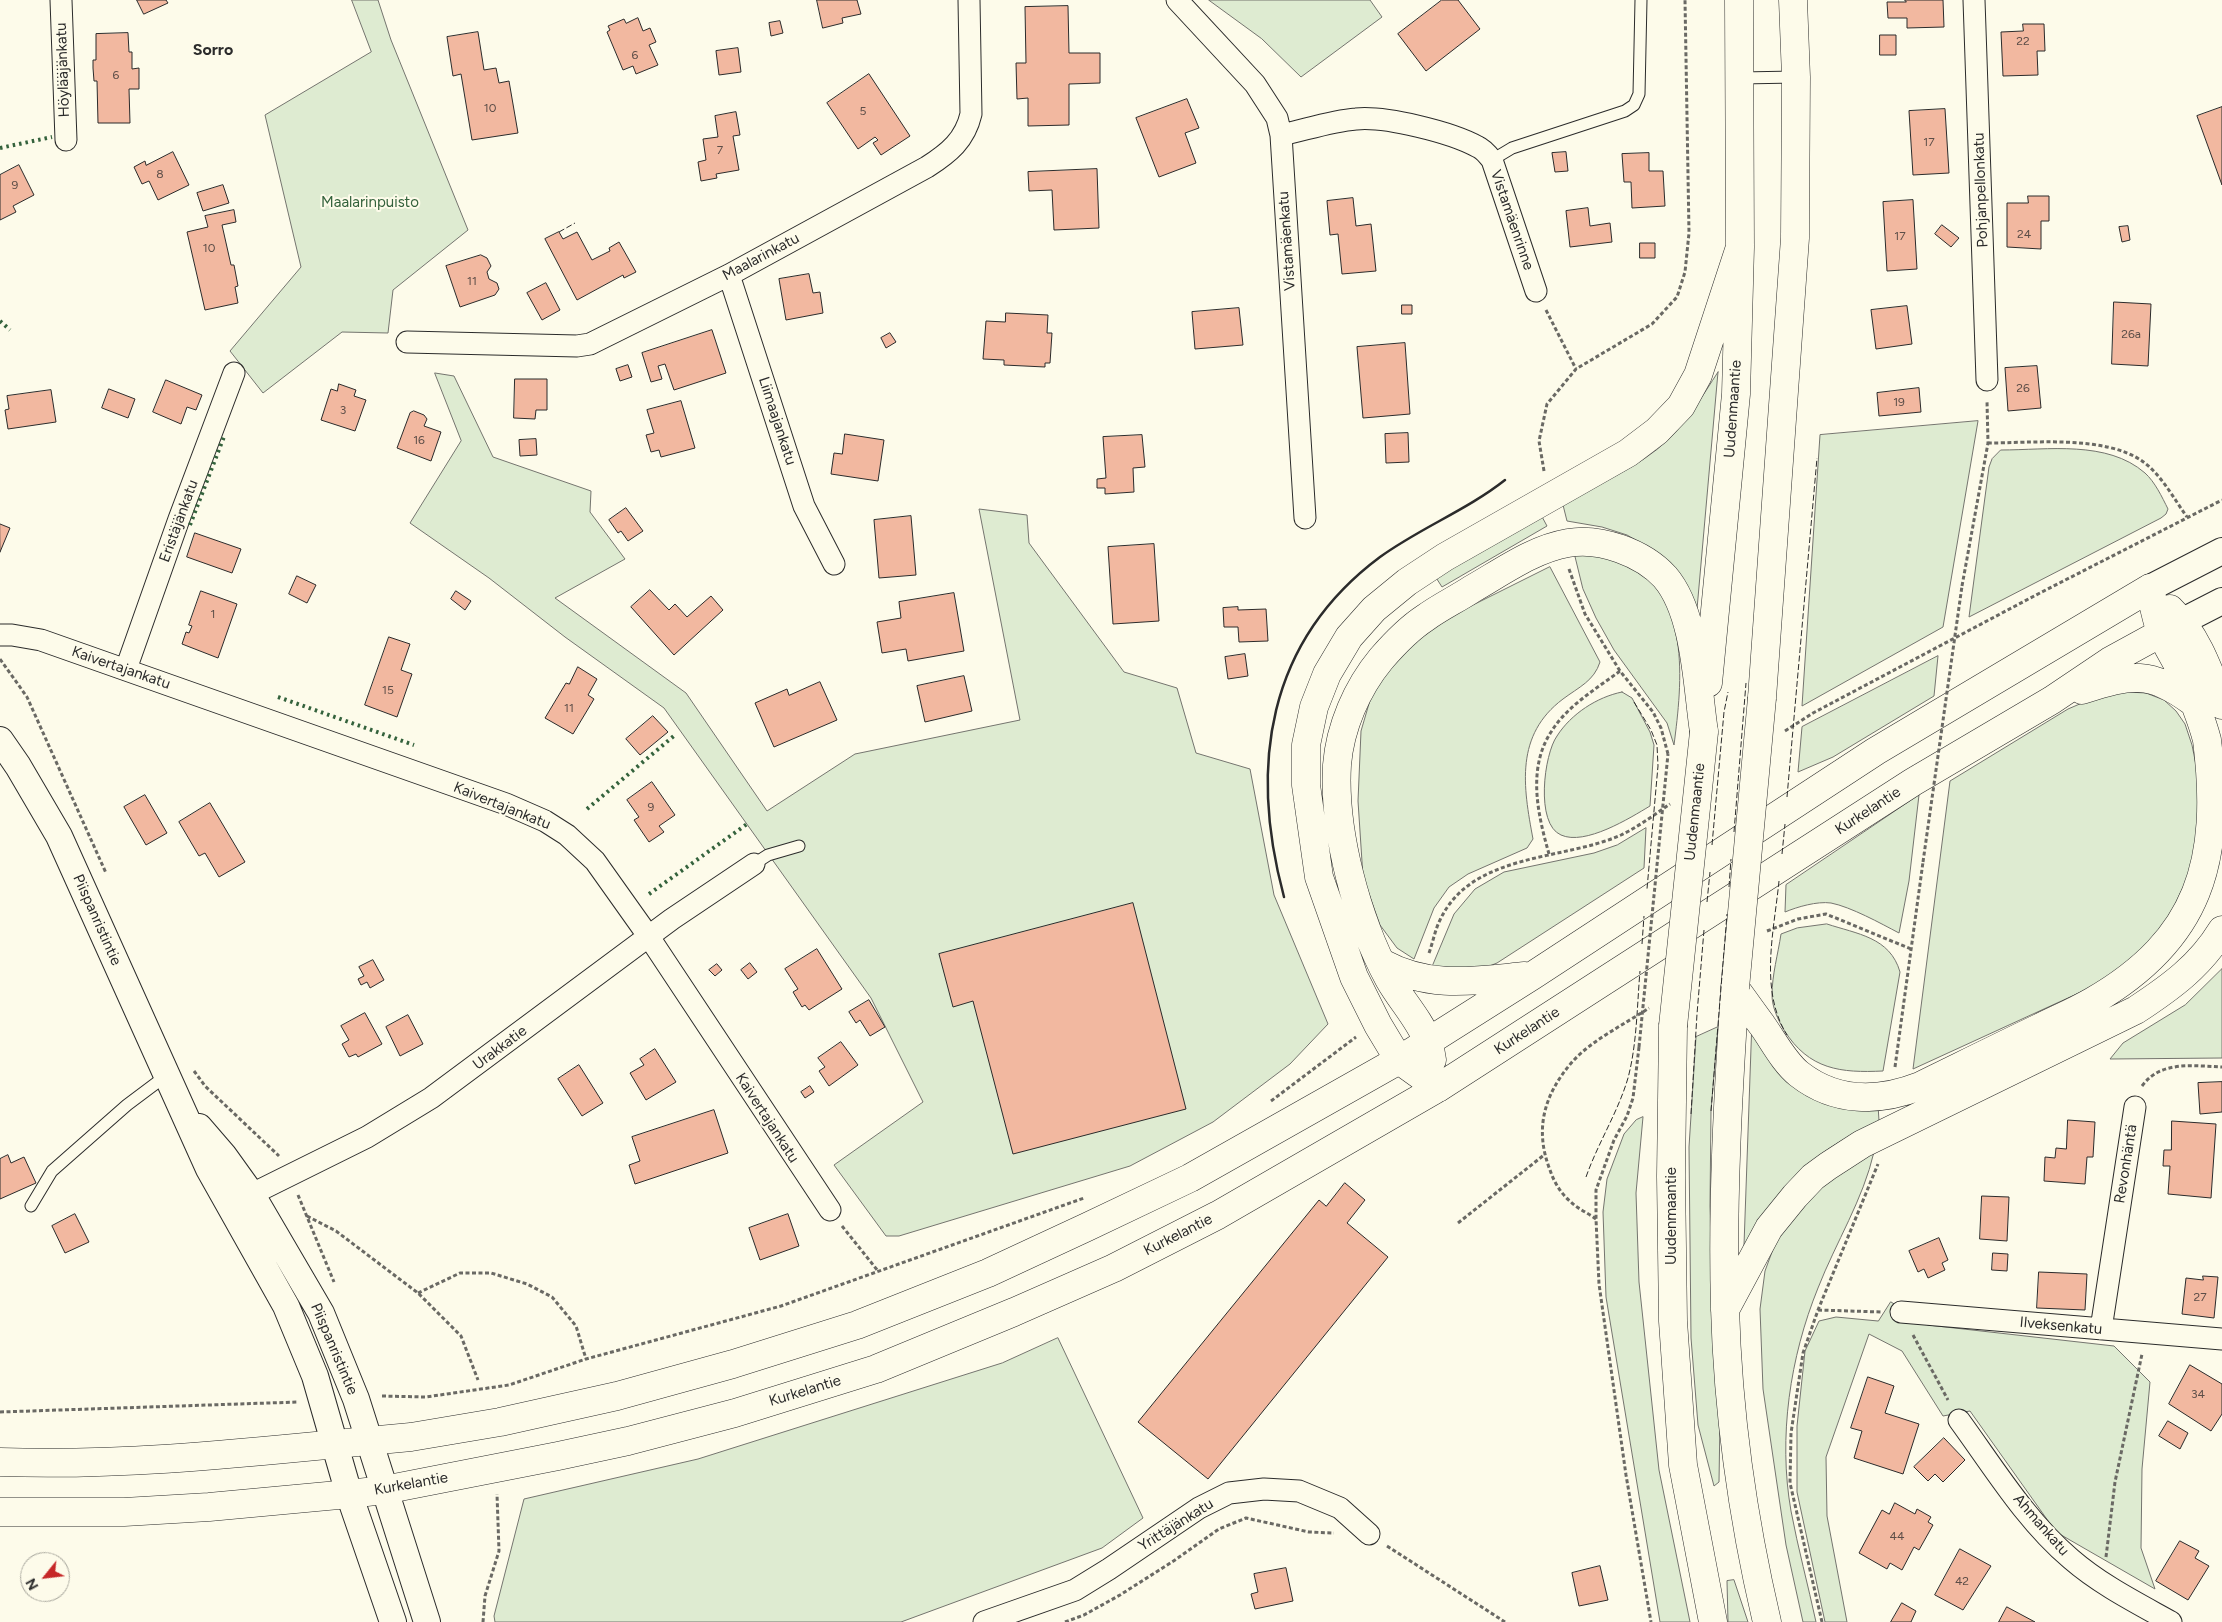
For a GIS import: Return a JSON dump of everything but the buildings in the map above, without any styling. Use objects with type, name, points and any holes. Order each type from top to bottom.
[{"type":"main road","name":"Uudenmaantie","points":[[1713,1622],[1683,1465],[1673,1321],[1671,1176],[1674,1026],[1736,394],[1740,247],[1739,0]]},
{"type":"main road","points":[[1767,1622],[1752,1558],[1734,1433],[1725,1310],[1724,1196],[1735,988],[1762,698],[1795,238],[1796,77],[1793,0]]},
{"type":"main road","points":[[1438,1088],[1399,1060],[1378,1025],[1354,977],[1319,877],[1310,828],[1306,785],[1306,745],[1314,707],[1327,674],[1349,638],[1374,609],[1407,582],[1445,557],[1628,453],[1657,431],[1681,406],[1698,376],[1740,247]]},
{"type":"main road","points":[[1438,1088],[1428,1042],[1389,978],[1362,918],[1340,830],[1337,763],[1350,712],[1380,661],[1400,638],[1424,618],[1539,551],[1569,542],[1588,542],[1630,551],[1647,561],[1665,577],[1679,599],[1691,639],[1704,732]]},
{"type":"main road","points":[[0,1462],[104,1462],[192,1458],[411,1437],[500,1422],[617,1396],[733,1364],[857,1324],[988,1273],[1190,1178],[1399,1060],[1532,976],[1876,751],[2150,588],[2172,626],[2208,667],[2222,706]]},
{"type":"main road","points":[[1735,988],[1782,1055],[1799,1074],[1822,1088],[1844,1096],[1870,1098],[1898,1095],[1920,1086],[2100,997],[2142,967],[2184,925],[2204,888],[2214,847],[2215,786],[2206,739],[2181,670],[2172,626]]},
{"type":"main road","name":"Kurkelantie","points":[[0,1512],[124,1512],[209,1507],[384,1490],[628,1441],[735,1412],[876,1369],[1114,1268],[1218,1215],[1438,1088],[1913,782],[2052,700],[2110,661],[2172,626]]},
{"type":"main road","points":[[2052,700],[2113,680],[2137,677],[2161,682],[2193,702]]},
{"type":"main road","points":[[1725,1310],[1774,1222],[1795,1196],[1828,1166],[1862,1144],[2136,1010],[2178,981],[2195,966],[2208,952],[2222,930]]},
{"type":"main road","points":[[1382,963],[1402,974],[1424,980],[1479,981],[1532,976]]},
{"type":"street","name":"Höylääjänkatu","points":[[61,0],[66,140]]},
{"type":"street","name":"Maalarinkatu","points":[[407,342],[584,346],[602,339],[728,275],[942,158],[960,141],[971,114],[969,0]]},
{"type":"street","name":"Vistamäenkatu","points":[[1177,0],[1256,84],[1277,118],[1281,136],[1305,518]]},
{"type":"street","name":"Pohjanpellonkatu","points":[[1974,0],[1987,380]]},
{"type":"street","name":"Vistamäenrinne","points":[[1281,136],[1354,119],[1385,120],[1464,141],[1480,148],[1492,160],[1536,291]]},
{"type":"street","name":"Liimaajankatu","points":[[728,275],[804,506],[834,564]]},
{"type":"street","name":"Eristäjänkatu","points":[[126,669],[179,519],[234,373]]},
{"type":"street","points":[[2150,588],[2222,552]]},
{"type":"street","name":"Kurkelantie","points":[[2172,626],[2222,601]]},
{"type":"street","name":"Kaivertajankatu","points":[[0,635],[12,634],[41,640],[126,669],[506,804],[545,820],[567,835],[584,848],[648,937],[830,1210]]},
{"type":"street","name":"Piispanristintie","points":[[0,740],[18,766],[59,836],[180,1106],[224,1156],[240,1200],[315,1376],[349,1494],[393,1622]]},
{"type":"street","name":"Urakkatie","points":[[240,1200],[367,1137],[431,1098],[648,937],[754,864]]},
{"type":"street","name":"Revonhäntä","points":[[2101,1329],[2135,1107]]},
{"type":"street","name":"Piispanristintie","points":[[240,1200],[321,1313],[356,1399],[427,1622]]},
{"type":"street","name":"Ilveksenkatu","points":[[1901,1312],[2222,1339]]},
{"type":"street","name":"Ahmankatu","points":[[1959,1420],[2045,1535],[2072,1560],[2102,1582],[2171,1622]]},
{"type":"street","name":"Yrittäjänkatu","points":[[984,1622],[1035,1614],[1200,1508],[1228,1493],[1264,1489],[1300,1491],[1340,1508],[1368,1534]]},
{"type":"lane","points":[[1492,160],[1512,148],[1625,111],[1634,105],[1639,94],[1641,0]]},
{"type":"lane","points":[[1740,78],[1796,77]]},
{"type":"lane","points":[[754,864],[768,855],[799,846]]},
{"type":"lane","points":[[32,1206],[52,1171],[127,1105],[167,1075]]},
{"type":"path","points":[[1544,475],[1539,441],[1547,404],[1576,369],[1652,324],[1677,297],[1685,272],[1689,233],[1685,0]]},
{"type":"path","points":[[1536,291],[1576,369]]},
{"type":"path","points":[[1895,1070],[1962,586],[1988,443],[1987,380]]},
{"type":"path","points":[[1988,443],[2082,443],[2111,447],[2126,452],[2142,461],[2157,476],[2187,517]]},
{"type":"path","points":[[1780,734],[1822,708],[2222,500]]},
{"type":"path","points":[[1568,567],[1585,614],[1620,671],[1653,712],[1661,728],[1668,754],[1640,1048],[1633,1098],[1627,1116],[1611,1147],[1596,1190],[1599,1284],[1626,1475],[1651,1622]]},
{"type":"path","points":[[0,659],[26,697],[107,875]]},
{"type":"path","points":[[1549,854],[1538,814],[1536,788],[1544,747],[1550,732],[1574,706],[1620,671]]},
{"type":"path","points":[[1424,980],[1427,958],[1440,920],[1466,888],[1492,872],[1549,854],[1622,835],[1671,804]]},
{"type":"path","points":[[1263,1107],[1347,1043],[1378,1025]]},
{"type":"path","name":"Revonhäntä","points":[[2135,1107],[2140,1090],[2148,1077],[2162,1068],[2179,1066],[2222,1067]]},
{"type":"path","points":[[194,1070],[205,1086],[276,1152],[291,1175],[337,1288]]},
{"type":"path","points":[[1458,1223],[1544,1155]]},
{"type":"path","points":[[1822,1622],[1790,1483],[1792,1432],[1803,1354],[1818,1310],[1880,1159]]},
{"type":"path","points":[[356,1399],[382,1396],[426,1397],[509,1385],[586,1359],[781,1306],[1090,1196]]},
{"type":"path","points":[[830,1210],[878,1271]]},
{"type":"path","points":[[307,1216],[336,1231],[418,1292],[461,1336],[478,1380]]},
{"type":"path","points":[[418,1292],[460,1273],[491,1273],[528,1284],[552,1297],[576,1326],[586,1359]]},
{"type":"path","points":[[1818,1310],[1901,1312],[1959,1420]]},
{"type":"path","points":[[2102,1582],[2115,1482],[2146,1332]]},
{"type":"path","points":[[378,1387],[382,1396]]},
{"type":"path","points":[[0,1412],[322,1400]]},
{"type":"path","points":[[483,1622],[485,1596],[499,1551],[497,1491]]},
{"type":"path","points":[[1065,1622],[1084,1615],[1120,1594],[1175,1560],[1219,1529],[1246,1518],[1310,1532],[1368,1534],[1505,1622]]},
{"type":"green space","name":"Maalarinpuisto","points":[[352,0],[378,0],[391,40],[468,230],[393,290],[388,333],[342,332],[263,393],[230,351],[301,267],[265,115],[371,52]]},
{"type":"green space","points":[[1209,0],[1370,0],[1382,17],[1301,77],[1262,39]]},
{"type":"green space","points":[[1718,372],[1697,609],[1646,546],[1627,535],[1602,527],[1567,521],[1562,501],[1618,475],[1657,450],[1682,424]]},
{"type":"green space","points":[[435,373],[454,376],[493,457],[591,491],[590,512],[625,559],[555,598],[686,693],[767,811],[855,754],[1020,720],[979,509],[1027,515],[1029,543],[1124,672],[1177,688],[1196,753],[1250,769],[1274,895],[1328,1024],[1290,1064],[1213,1122],[1130,1166],[899,1236],[886,1236],[834,1165],[923,1102],[871,998],[664,708],[565,637],[489,578],[410,523],[461,441]]},
{"type":"green space","points":[[1978,421],[1943,627],[1802,706],[1820,435]]},
{"type":"green space","points":[[2076,449],[2113,455],[2145,473],[2155,485],[2168,509],[2161,518],[1969,617],[1989,467],[1992,459],[2001,450]]},
{"type":"green space","points":[[1540,513],[1547,526],[1442,587],[1433,573]]},
{"type":"green space","points":[[1574,551],[1619,561],[1643,574],[1660,593],[1671,615],[1677,640],[1680,667],[1674,745],[1667,723],[1614,650],[1596,618],[1583,589]]},
{"type":"green space","points":[[1550,567],[1600,662],[1590,679],[1548,713],[1537,729],[1530,745],[1525,781],[1533,839],[1527,848],[1468,874],[1449,887],[1434,908],[1414,959],[1397,948],[1380,925],[1363,877],[1358,801],[1361,731],[1373,690],[1396,659],[1421,634],[1451,616]]},
{"type":"green space","points":[[1938,656],[1934,696],[1833,757],[1798,772],[1802,727]]},
{"type":"green space","points":[[1622,692],[1632,698],[1650,732],[1654,745],[1650,806],[1594,834],[1582,837],[1561,835],[1553,828],[1545,804],[1544,788],[1548,758],[1552,745],[1563,728],[1577,714],[1594,702]]},
{"type":"green space","points":[[2146,693],[2164,700],[2176,711],[2185,724],[2192,745],[2198,775],[2200,806],[2193,867],[2165,925],[2147,944],[2105,981],[1913,1069],[1950,781],[2068,709],[2103,694]]},
{"type":"green space","points":[[1919,795],[1909,881],[1899,933],[1856,912],[1831,903],[1801,906],[1785,912],[1786,885]]},
{"type":"green space","points":[[1646,828],[1644,868],[1497,963],[1482,969],[1431,969],[1454,914],[1475,889],[1504,872],[1594,853],[1617,845]]},
{"type":"green space","points":[[1827,924],[1861,934],[1880,944],[1889,951],[1900,972],[1883,1071],[1853,1071],[1827,1066],[1815,1061],[1804,1054],[1794,1043],[1784,1030],[1776,1013],[1772,1000],[1772,987],[1781,934],[1797,928]]},
{"type":"green space","points":[[2222,969],[2222,1058],[2110,1059],[2123,1043],[2185,1005]]},
{"type":"green space","points":[[1752,1026],[1771,1059],[1878,1105],[1879,1121],[1831,1147],[1805,1168],[1776,1202],[1744,1251]]},
{"type":"green space","points":[[1718,1027],[1711,1111],[1710,1206],[1713,1337],[1720,1419],[1719,1482],[1714,1486],[1698,1425],[1691,1338],[1689,1147],[1696,1037]]},
{"type":"green space","points":[[1643,1117],[1636,1193],[1639,1282],[1659,1470],[1690,1622],[1660,1622],[1606,1297],[1603,1212],[1607,1179],[1624,1134],[1636,1120]]},
{"type":"green space","points":[[1874,1152],[1863,1187],[1808,1314],[1800,1342],[1789,1398],[1786,1426],[1787,1483],[1791,1511],[1816,1622],[1803,1622],[1786,1545],[1763,1389],[1760,1309],[1765,1271],[1776,1241],[1820,1186]]},
{"type":"green space","points":[[1891,1302],[1928,1325],[2114,1346],[2150,1382],[2142,1469],[2141,1548],[2155,1589],[2056,1532],[1970,1411],[1943,1416],[1902,1351],[1869,1334],[1826,1457],[1827,1516],[1847,1622],[1825,1622],[1797,1492],[1797,1426],[1805,1351],[1819,1321],[1836,1317],[1878,1321]]},
{"type":"green space","points":[[1058,1338],[1143,1518],[1102,1548],[901,1622],[495,1622],[494,1616],[524,1499],[698,1459],[1002,1363]]},
{"type":"green space","points":[[1734,1580],[1748,1622],[1728,1622],[1727,1581]]},
{"type":"hedge","points":[[0,148],[52,137]]},
{"type":"hedge","points":[[0,321],[10,330]]},
{"type":"hedge","points":[[190,525],[225,434]]},
{"type":"hedge","points":[[278,697],[414,745]]},
{"type":"hedge","points":[[587,809],[675,735]]},
{"type":"hedge","points":[[649,894],[747,824]]},
{"type":"fence","points":[[559,232],[575,223]]},
{"type":"fence","points":[[1787,797],[1817,458]]},
{"type":"fence","points":[[1734,832],[1746,683]]},
{"type":"fence","points":[[1712,845],[1724,712],[1728,692]]},
{"type":"fence","points":[[1634,702],[1651,730],[1657,745],[1658,766],[1647,889]]},
{"type":"fence","points":[[1782,854],[1785,824]]},
{"type":"fence","points":[[1729,887],[1731,859]]},
{"type":"fence","points":[[1707,902],[1710,872]]},
{"type":"fence","points":[[1779,881],[1772,940],[1771,980],[1778,1018],[1787,1035]]},
{"type":"fence","points":[[1711,1111],[1727,914]]},
{"type":"fence","points":[[1642,944],[1644,916]]},
{"type":"fence","points":[[1691,1114],[1704,930]]},
{"type":"fence","points":[[1586,1177],[1628,1078],[1635,1038],[1640,971]]},
{"type":"wall","points":[[1284,897],[1273,849],[1268,801],[1269,755],[1276,710],[1290,668],[1312,628],[1342,591],[1380,557],[1475,501],[1505,480]]},
{"type":"district","name":"Sorro","points":[[213,50]]}]
